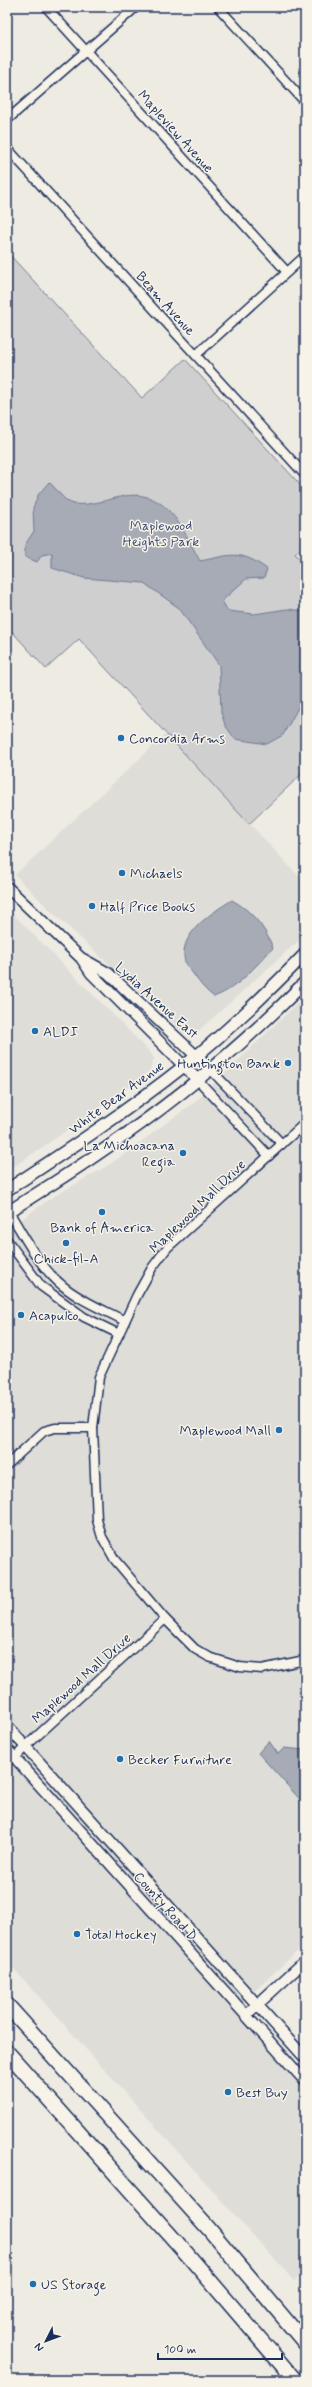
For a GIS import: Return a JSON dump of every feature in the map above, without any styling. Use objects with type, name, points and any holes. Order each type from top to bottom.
[{"type":"highway","points":[[7,2001],[209,2230],[305,2342]]},
{"type":"highway","points":[[7,2005],[24,2022]]},
{"type":"highway","points":[[7,2052],[188,2254],[295,2380]]},
{"type":"main road","name":"White Bear Avenue","points":[[7,1190],[84,1140],[184,1066],[267,993],[305,954]]},
{"type":"main road","points":[[8,1211],[99,1153],[198,1080],[277,1011],[305,982]]},
{"type":"street","name":"Mapleview Avenue","points":[[46,7],[287,272]]},
{"type":"street","points":[[7,120],[136,7]]},
{"type":"street","points":[[218,7],[305,102]]},
{"type":"street","name":"Beam Avenue","points":[[7,148],[305,475]]},
{"type":"street","points":[[196,355],[305,256]]},
{"type":"street","name":"Lydia Avenue East","points":[[7,887],[81,958],[91,974],[198,1080]]},
{"type":"street","name":"Lydia Avenue East","points":[[81,958],[108,973],[197,1055],[210,1069]]},
{"type":"street","points":[[210,1069],[282,1144]]},
{"type":"street","points":[[198,1080],[269,1156]]},
{"type":"street","name":"Maplewood Mall Drive","points":[[305,1123],[167,1248],[152,1268],[99,1377],[95,1400],[94,1428],[97,1520],[102,1537],[115,1560],[165,1619],[195,1649],[224,1664],[262,1669],[305,1660]]},
{"type":"street","points":[[8,1211],[45,1268],[63,1286],[86,1302],[125,1321]]},
{"type":"street","points":[[7,1240],[41,1286],[84,1317],[119,1334]]},
{"type":"street","points":[[7,1465],[44,1431],[55,1428],[94,1428]]},
{"type":"street","name":"Maplewood Mall Drive","points":[[15,1758],[25,1747],[165,1619]]},
{"type":"street","name":"County Road D","points":[[7,1726],[305,2058]]},
{"type":"street","name":"County Road D","points":[[7,1749],[305,2081]]},
{"type":"street","points":[[246,2015],[305,1961]]},
{"type":"shaded area","points":[[49,482],[67,501],[74,504],[91,503],[136,495],[149,498],[161,504],[179,523],[200,561],[235,555],[249,558],[267,569],[264,578],[246,579],[222,601],[228,611],[254,614],[287,609],[305,611],[305,695],[283,735],[267,744],[235,739],[225,725],[221,712],[219,665],[179,608],[144,583],[84,578],[52,568],[52,553],[42,555],[37,562],[25,557],[25,545],[34,531],[33,508],[38,495]]},
{"type":"shaded area","points":[[166,734],[305,883],[305,935],[196,1033],[183,1032],[51,911],[15,875]]},
{"type":"shaded area","points":[[232,900],[252,914],[262,926],[273,948],[232,988],[214,997],[201,984],[185,962],[184,952],[186,942],[198,925]]},
{"type":"shaded area","points":[[7,908],[150,1052],[154,1058],[150,1070],[116,1097],[7,1171]]},
{"type":"shaded area","points":[[305,996],[305,1944],[249,1996],[241,2009],[305,2080],[305,2271],[294,2281],[7,1961],[7,1230],[48,1200],[112,1163],[195,1102]]},
{"type":"shaded area","points":[[269,1741],[278,1754],[284,1748],[305,1750],[305,1805],[258,1753]]},
{"type":"green space","name":"Maplewood Heights Park","points":[[7,252],[142,398],[185,359],[305,490],[305,545],[295,554],[305,565],[305,771],[249,824],[79,639],[46,669],[7,626]]},
{"type":"place","name":"Concordia Arms","points":[[121,738]]},
{"type":"place","name":"Michaels","points":[[122,873]]},
{"type":"place","name":"Half Price Books","points":[[92,906]]},
{"type":"place","name":"ALDI","points":[[35,1031]]},
{"type":"place","name":"Huntington Bank","points":[[288,1063]]},
{"type":"place","name":"La Michoacana Regia","points":[[183,1153]]},
{"type":"place","name":"Bank of America","points":[[102,1212]]},
{"type":"place","name":"Chick-fil-A","points":[[66,1243]]},
{"type":"place","name":"Acapulco","points":[[21,1315]]},
{"type":"place","name":"Maplewood Mall","points":[[279,1430]]},
{"type":"place","name":"Becker Furniture","points":[[120,1759]]},
{"type":"place","name":"Total Hockey","points":[[77,1934]]},
{"type":"place","name":"Best Buy","points":[[228,2092]]},
{"type":"place","name":"US Storage","points":[[33,2284]]}]
